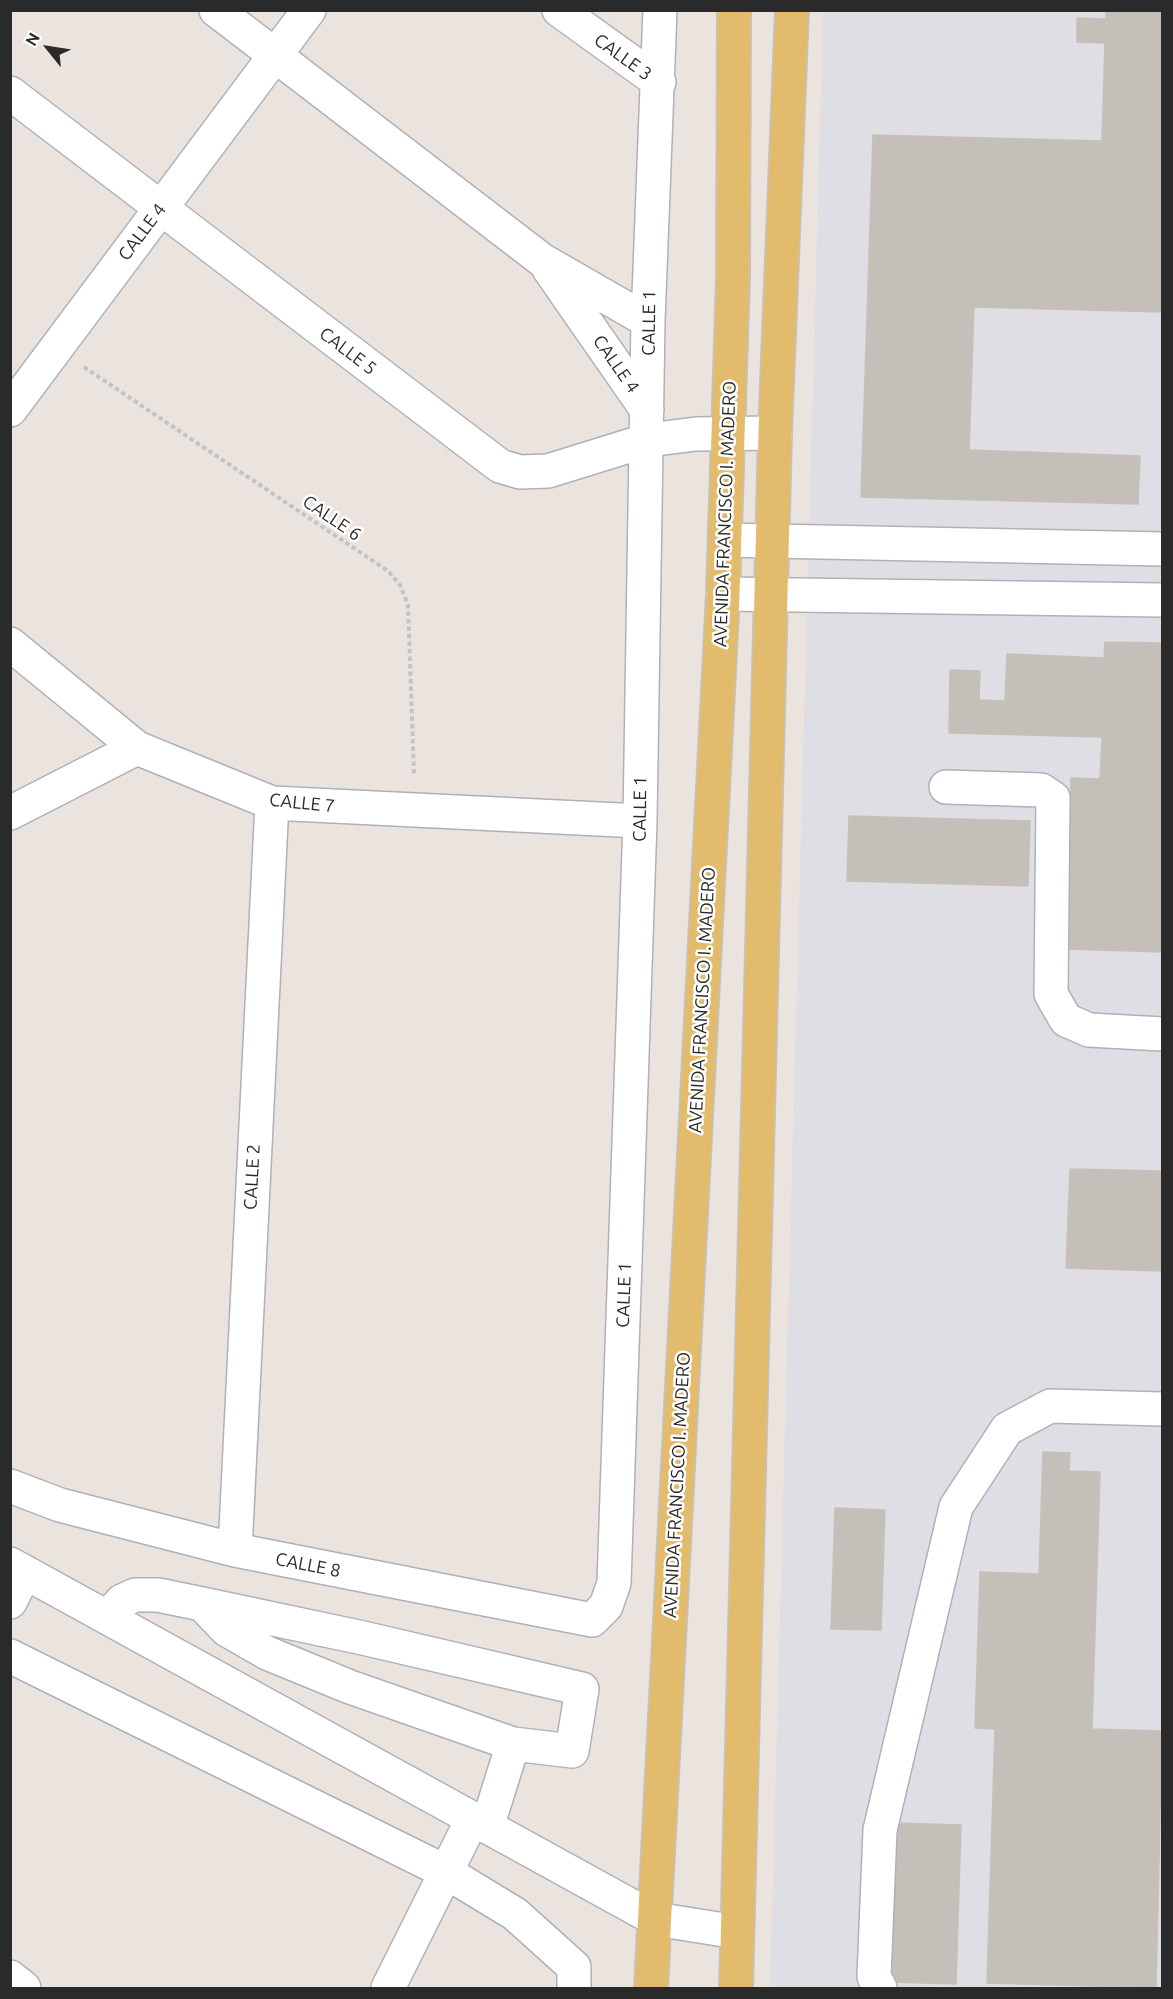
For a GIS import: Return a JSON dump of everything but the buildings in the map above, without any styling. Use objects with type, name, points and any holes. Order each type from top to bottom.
[{"type":"main road","name":"AVENIDA FRANCISCO I. MADERO","points":[[651,1989],[723,594],[729,433],[734,10]]},
{"type":"main road","points":[[735,1989],[774,542],[775,433],[792,10]]},
{"type":"street","name":"CALLE 4","points":[[216,10],[542,260],[648,321]]},
{"type":"street","name":"CALLE 4","points":[[10,410],[309,10]]},
{"type":"street","name":"CALLE 3","points":[[559,10],[658,82]]},
{"type":"street","name":"CALLE 1","points":[[606,1606],[614,1583],[640,821],[648,321],[660,10]]},
{"type":"street","name":"CALLE 5","points":[[10,93],[500,466],[520,472],[548,471],[648,425],[729,433],[775,433]]},
{"type":"street","name":"CALLE 4","points":[[542,260],[648,425]]},
{"type":"street","points":[[725,540],[1162,549]]},
{"type":"street","points":[[1062,599],[1066,547]]},
{"type":"street","points":[[723,594],[1162,600]]},
{"type":"street","name":"CALLE 7","points":[[10,644],[137,748],[272,803],[415,812],[640,821]]},
{"type":"street","points":[[10,813],[137,748]]},
{"type":"street","points":[[946,787],[1041,790],[1053,798],[1051,994],[1066,1020],[1089,1030],[1162,1034]]},
{"type":"street","name":"CALLE 2","points":[[235,1550],[272,803]]},
{"type":"street","points":[[880,1989],[874,1977],[880,1830],[956,1507],[1007,1429],[1050,1406],[1162,1409]]},
{"type":"street","name":"CALLE 8","points":[[10,1486],[60,1505],[235,1550],[592,1620],[606,1606]]},
{"type":"street","points":[[10,1602],[18,1568],[655,1919],[737,1932]]},
{"type":"street","points":[[107,1617],[122,1601],[135,1595],[158,1595],[201,1604],[363,1638],[582,1689],[572,1751],[513,1744],[350,1687],[267,1653],[228,1630],[201,1604]]},
{"type":"street","points":[[350,1687],[363,1638]]},
{"type":"street","points":[[10,1656],[446,1872],[515,1914],[574,1967],[574,1989]]},
{"type":"street","points":[[388,1989],[446,1872],[480,1822],[513,1744]]},
{"type":"street","points":[[10,1977],[24,1989]]},
{"type":"path","name":"CALLE 6","points":[[56,349],[388,572],[400,585],[408,605],[415,812]]},
{"type":"shaded area","points":[[823,11],[1162,11],[1162,1988],[770,1988]]}]
